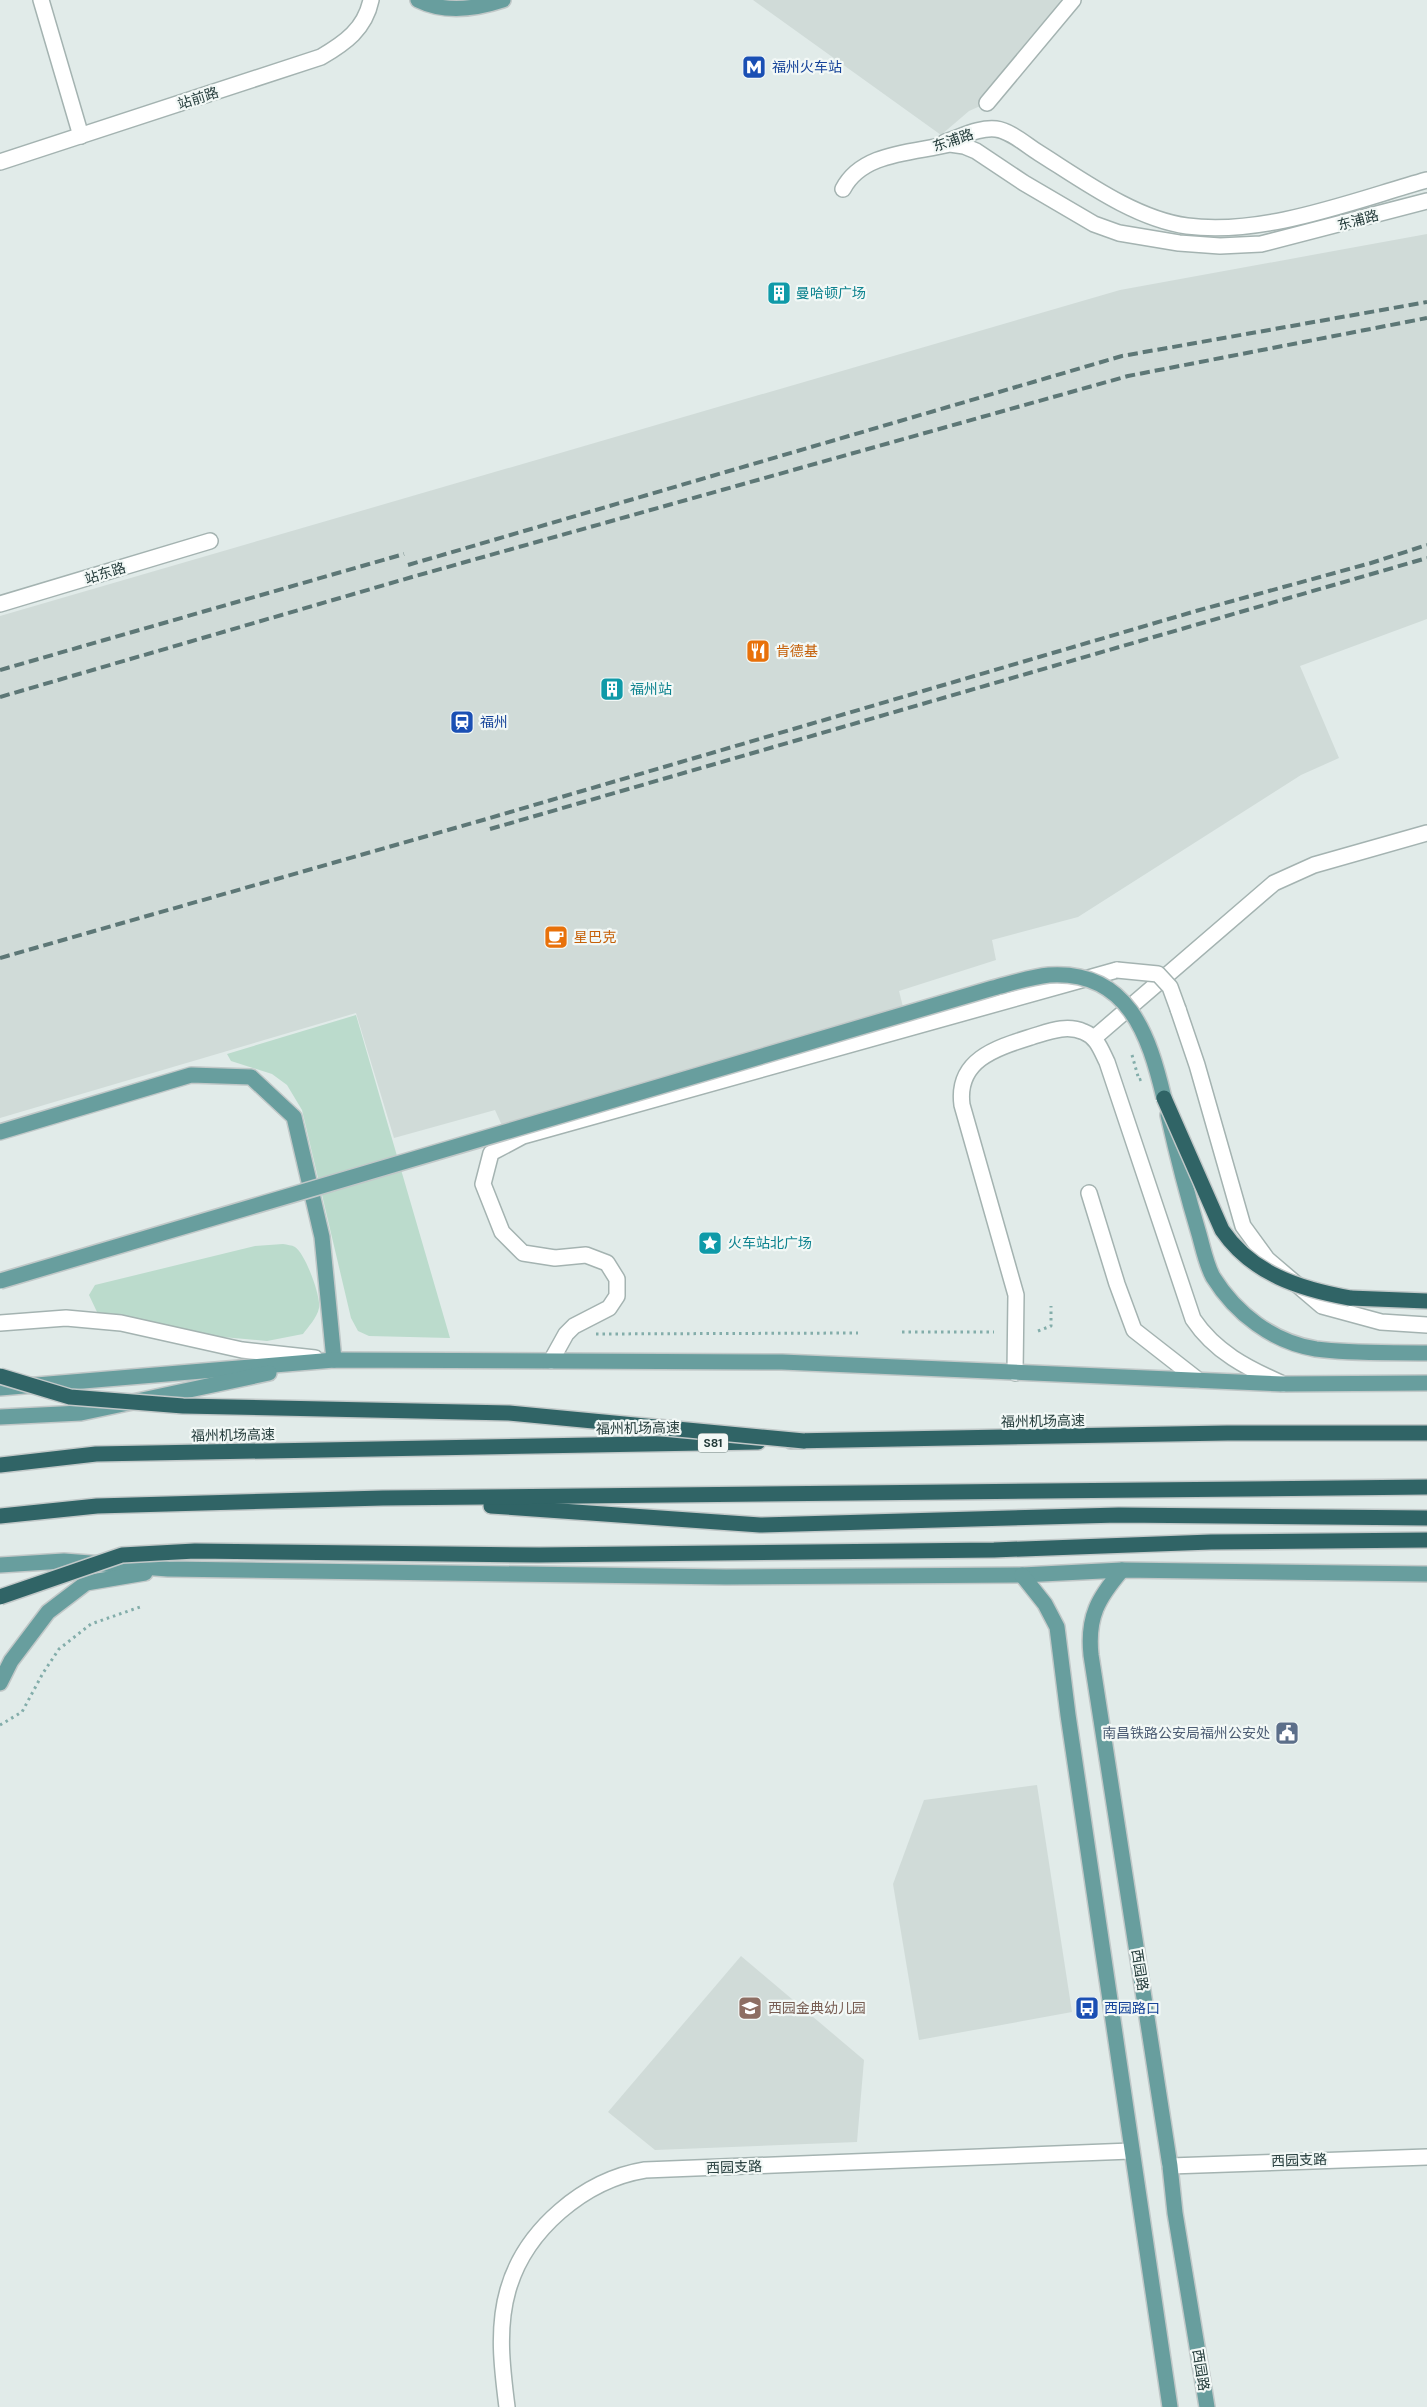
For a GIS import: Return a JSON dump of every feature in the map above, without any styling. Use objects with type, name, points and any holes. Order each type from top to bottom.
[{"type":"highway","points":[[1164,1098],[1222,1230],[1232,1244],[1256,1266],[1318,1292],[1362,1300],[1427,1301]]},
{"type":"highway","points":[[0,1376],[70,1397],[183,1406],[509,1413],[804,1441]]},
{"type":"highway","name":"福州机场高速","points":[[0,1466],[96,1454],[1227,1433],[1427,1433]]},
{"type":"highway","points":[[0,1516],[97,1506],[383,1498],[1427,1487]]},
{"type":"highway","points":[[383,1498],[760,1525],[1119,1515],[1427,1518]]},
{"type":"highway","points":[[0,1597],[122,1556],[195,1551],[549,1555],[994,1550],[1212,1542],[1427,1540]]},
{"type":"main road","points":[[418,0],[454,9],[501,1]]},
{"type":"main road","points":[[0,1282],[993,988],[1049,976],[1090,980],[1108,988],[1124,1000],[1146,1039],[1156,1064],[1182,1177],[1207,1260],[1221,1290],[1241,1312],[1267,1332],[1282,1339],[1316,1349],[1427,1353]]},
{"type":"main road","points":[[0,1132],[191,1075],[251,1077],[294,1117],[322,1237],[334,1360]]},
{"type":"main road","points":[[0,1417],[82,1413],[334,1360]]},
{"type":"main road","points":[[0,1388],[334,1360],[782,1362],[1283,1384],[1427,1383]]},
{"type":"main road","points":[[0,1565],[64,1561],[168,1568],[726,1577],[1022,1575],[1122,1570],[1427,1574]]},
{"type":"main road","points":[[0,1683],[10,1661],[48,1612],[86,1583],[168,1568]]},
{"type":"main road","name":"西园路","points":[[1122,1570],[1096,1607],[1091,1622],[1090,1644],[1170,2166],[1175,2213],[1207,2407]]},
{"type":"main road","points":[[1022,1575],[1051,1613],[1059,1634],[1068,1715],[1170,2407]]},
{"type":"street","points":[[41,0],[81,136]]},
{"type":"street","name":"站前路","points":[[0,162],[321,57],[350,39],[358,30],[365,20],[371,0]]},
{"type":"street","points":[[987,104],[1073,0]]},
{"type":"street","name":"东浦路","points":[[923,151],[976,132],[999,130],[1114,198],[1170,222],[1201,227],[1233,228],[1263,224],[1427,180]]},
{"type":"street","name":"东浦路","points":[[923,151],[950,144],[964,146],[976,151],[1024,183],[1094,224],[1119,233],[1201,246],[1270,242],[1427,201]]},
{"type":"street","points":[[842,189],[854,172],[872,161],[923,151]]},
{"type":"street","name":"站东路","points":[[0,604],[210,541]]},
{"type":"street","points":[[1094,1038],[1274,883],[1314,865],[1427,833]]},
{"type":"street","points":[[550,1361],[566,1334],[574,1326],[609,1308],[617,1296],[617,1279],[607,1264],[586,1255],[555,1258],[523,1253],[502,1232],[483,1184],[491,1153],[523,1136],[1117,970],[1158,974],[1170,987],[1197,1065],[1242,1226],[1267,1259],[1322,1306],[1381,1322],[1427,1325]]},
{"type":"street","points":[[1015,1373],[1016,1295],[962,1105],[961,1084],[974,1064],[999,1047],[1056,1029],[1077,1030],[1094,1038],[1099,1044],[1111,1072],[1193,1319],[1204,1335],[1217,1347],[1254,1371],[1283,1384]]},
{"type":"street","points":[[1089,1193],[1117,1284],[1134,1330],[1198,1380]]},
{"type":"street","points":[[0,1323],[66,1318],[121,1323],[242,1350],[334,1360]]},
{"type":"street","name":"西园支路","points":[[507,2407],[501,2362],[502,2325],[508,2290],[515,2270],[535,2238],[565,2207],[591,2190],[616,2178],[645,2170],[1131,2151]]},
{"type":"street","name":"西园支路","points":[[1170,2166],[1427,2157]]},
{"type":"path","points":[[1038,1331],[1051,1326],[1051,1306]]},
{"type":"path","points":[[902,1332],[994,1332]]},
{"type":"path","points":[[595,1334],[858,1333]]},
{"type":"path","points":[[0,1725],[22,1712],[43,1673],[60,1649],[91,1624],[140,1607]]},
{"type":"shaded area","points":[[753,0],[1082,0],[995,105],[978,107],[969,111],[941,135]]},
{"type":"shaded area","name":"福州站","points":[[1427,234],[1427,619],[1300,666],[1339,758],[1301,775],[1078,917],[992,940],[996,960],[899,991],[906,1019],[504,1130],[495,1110],[394,1138],[356,1013],[0,1118],[0,616],[1120,290]]},
{"type":"shaded area","points":[[1037,1785],[1072,2012],[919,2040],[893,1884],[924,1800]]},
{"type":"shaded area","name":"西园金典幼儿园","points":[[741,1956],[864,2060],[857,2142],[655,2150],[608,2112]]},
{"type":"green space","points":[[356,1015],[450,1338],[369,1336],[358,1331],[351,1318],[302,1110],[287,1085],[272,1074],[231,1061],[227,1054]]},
{"type":"green space","points":[[283,1244],[294,1246],[299,1251],[308,1266],[318,1294],[318,1312],[303,1334],[267,1341],[200,1335],[180,1328],[97,1312],[89,1295],[95,1285],[255,1246]]},
{"type":"railway","points":[[408,565],[1122,356],[1427,302]]},
{"type":"railway","points":[[0,697],[412,577],[1128,376],[1427,318]]},
{"type":"railway","points":[[0,958],[483,820],[1196,611],[1371,563],[1427,545]]},
{"type":"railway","points":[[0,670],[404,554]]},
{"type":"railway","points":[[490,829],[1427,558]]},
{"type":"place","name":"福州火车站","points":[[754,67]]},
{"type":"place","name":"曼哈顿广场","points":[[779,293]]},
{"type":"place","name":"肯德基","points":[[758,651]]},
{"type":"place","name":"福州站","points":[[612,689]]},
{"type":"place","name":"福州","points":[[462,722]]},
{"type":"place","name":"星巴克","points":[[556,937]]},
{"type":"place","name":"火车站北广场","points":[[710,1243]]},
{"type":"place","name":"南昌铁路公安局福州公安处","points":[[1287,1733]]},
{"type":"place","name":"西园金典幼儿园","points":[[750,2008]]},
{"type":"place","name":"西园路口","points":[[1087,2008]]}]
